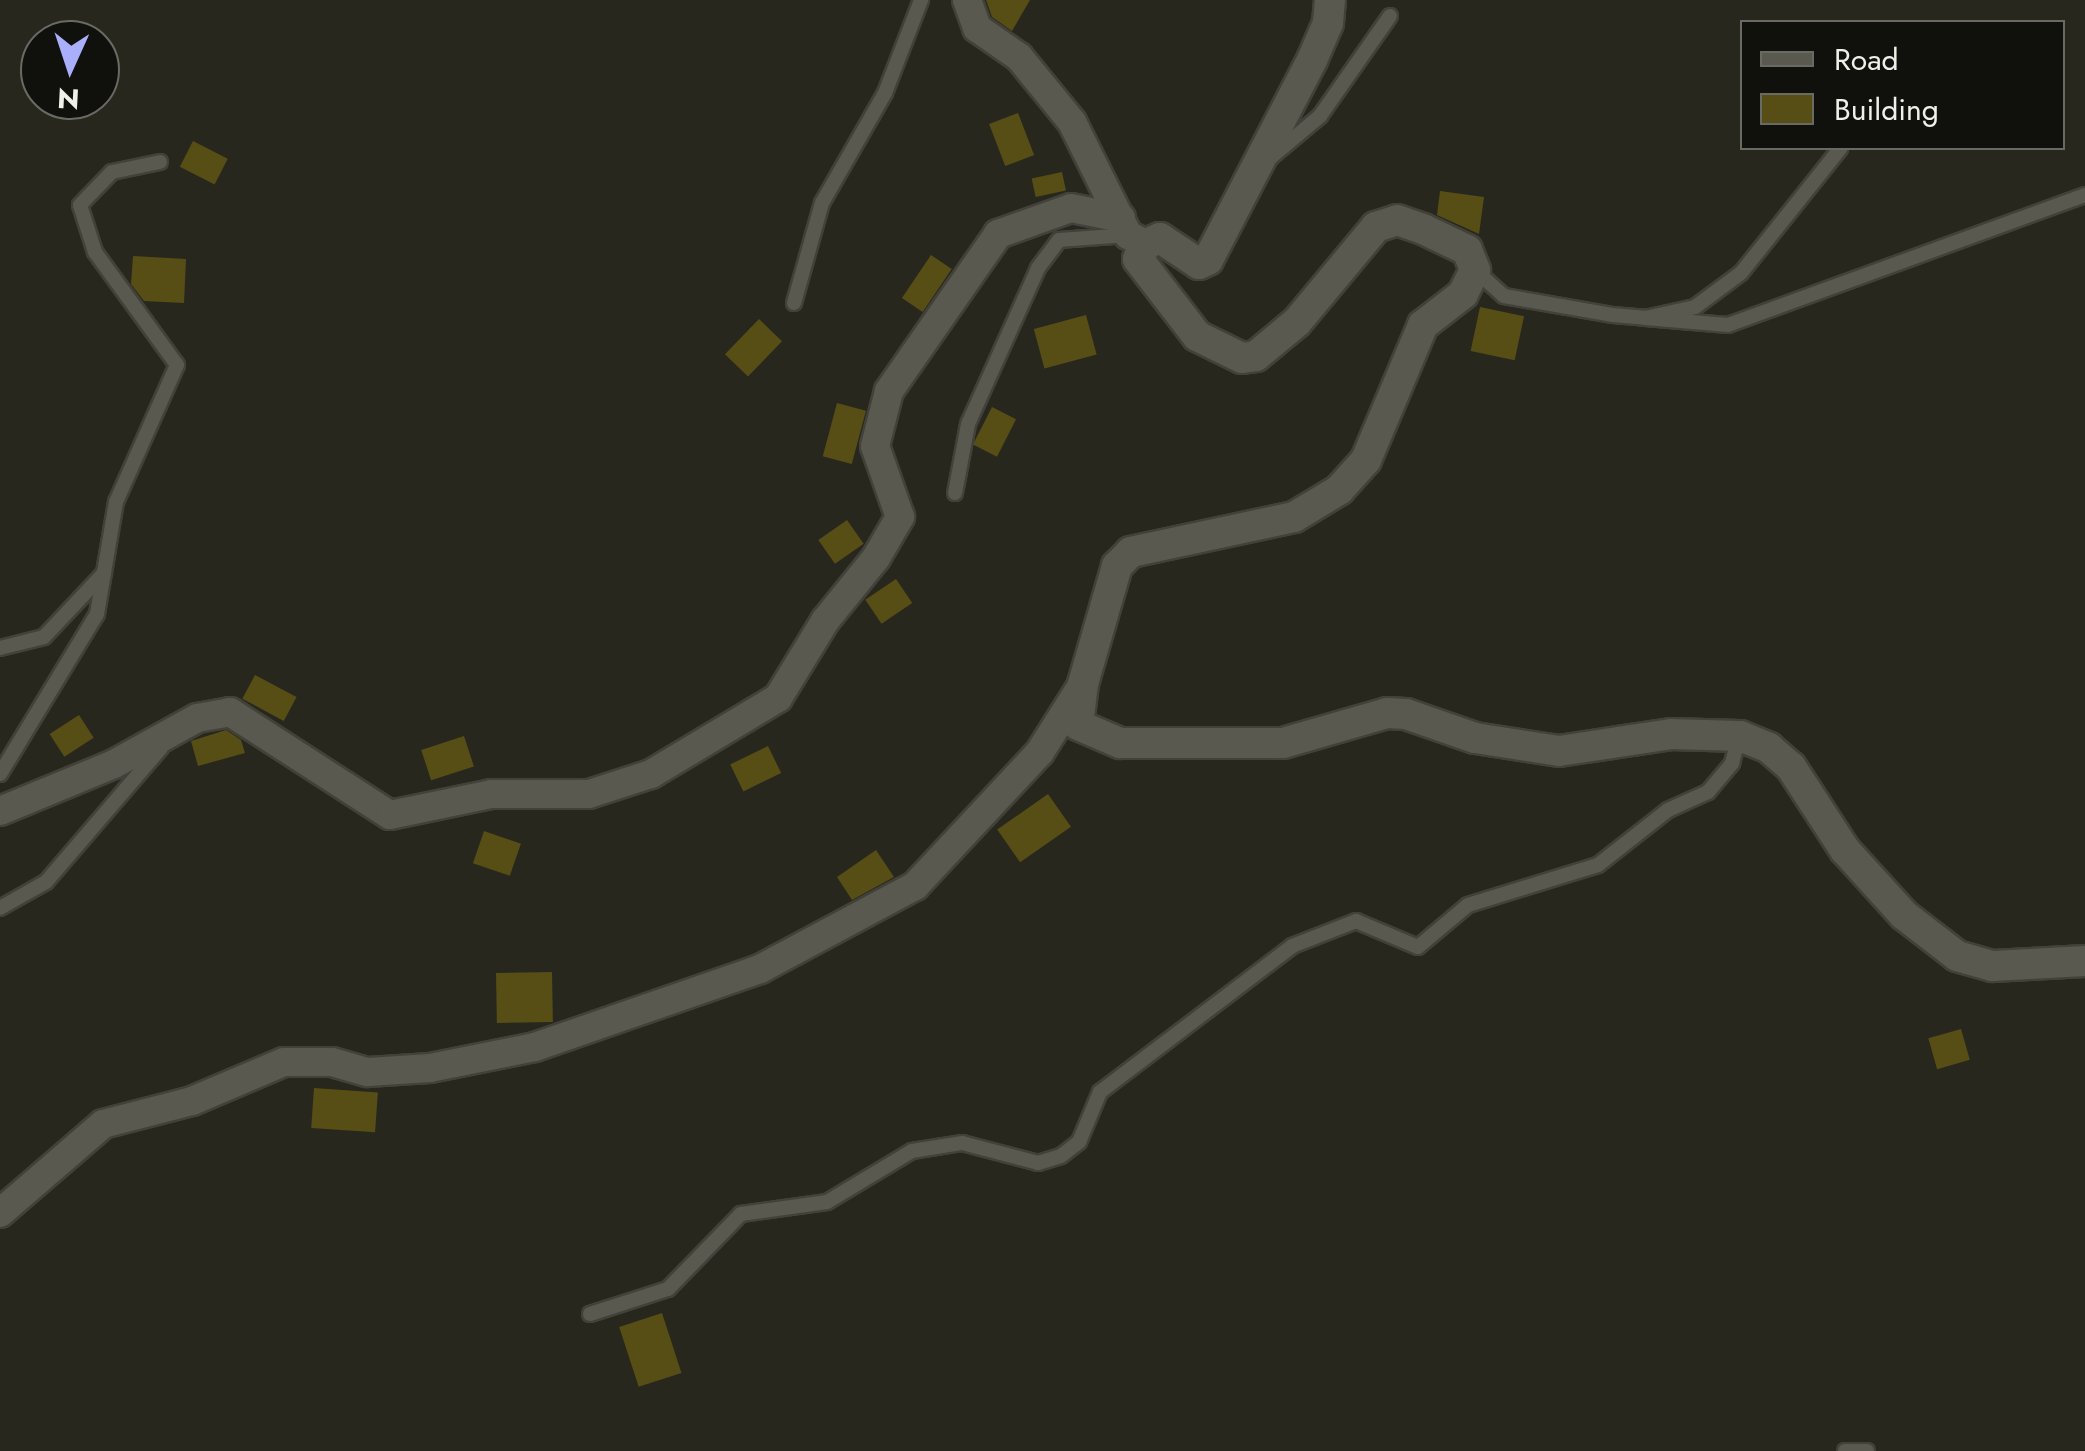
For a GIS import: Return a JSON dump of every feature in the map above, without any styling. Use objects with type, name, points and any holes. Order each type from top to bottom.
[{"type":"street","points":[[967,0],[977,28],[1019,58],[1072,122],[1132,232],[1138,259],[1197,336],[1242,358],[1256,356],[1296,322],[1376,227],[1397,220],[1466,250],[1475,270],[1463,294],[1423,325],[1366,460],[1339,490],[1294,517],[1130,552],[1117,566],[1083,684],[1078,725],[1120,743],[1284,743],[1387,712],[1475,738],[1559,752],[1670,734],[1740,736],[1769,748],[1791,766],[1845,850],[1904,915],[1958,956],[1993,966],[2085,962]]},
{"type":"street","points":[[0,811],[171,736],[197,718],[230,712],[390,814],[491,794],[589,794],[650,774],[778,698],[824,622],[876,558],[900,517],[875,446],[889,392],[998,234],[1071,208],[1132,232],[1160,238],[1199,264],[1208,260],[1312,60],[1328,23],[1330,0]]},
{"type":"street","points":[[0,1214],[104,1124],[192,1100],[284,1062],[332,1062],[368,1072],[430,1068],[534,1047],[760,969],[915,886],[1040,752],[1083,684]]},
{"type":"lane","points":[[794,303],[822,203],[885,93],[922,0]]},
{"type":"lane","points":[[1254,172],[1320,116],[1390,16]]},
{"type":"lane","points":[[1645,318],[1696,307],[1741,273],[1838,150]]},
{"type":"lane","points":[[0,774],[66,675],[97,614],[132,456],[168,398],[178,365],[95,252],[80,205],[112,172],[160,162]]},
{"type":"lane","points":[[1475,270],[1504,296],[1645,318],[1728,325],[2085,195]]},
{"type":"lane","points":[[956,493],[968,424],[1038,268],[1060,240],[1132,232]]},
{"type":"lane","points":[[0,648],[44,637],[104,572]]},
{"type":"lane","points":[[0,908],[46,882],[171,736]]},
{"type":"lane","points":[[590,1314],[668,1289],[741,1214],[828,1202],[912,1151],[962,1143],[1038,1163],[1062,1156],[1079,1142],[1100,1092],[1292,946],[1356,921],[1418,948],[1468,904],[1598,865],[1668,810],[1708,792],[1732,763],[1740,736]]},
{"type":"lane","points":[[1846,1451],[1867,1451]]},
{"type":"building","points":[[986,0],[1030,0],[1012,31],[992,17]]},
{"type":"building","points":[[1018,113],[1034,155],[1005,166],[989,124]]},
{"type":"building","points":[[193,141],[228,159],[215,185],[180,167]]},
{"type":"building","points":[[1062,172],[1066,191],[1036,197],[1032,178]]},
{"type":"building","points":[[1440,191],[1484,197],[1479,234],[1437,215]]},
{"type":"building","points":[[931,255],[952,269],[923,312],[902,298]]},
{"type":"building","points":[[133,256],[186,259],[184,303],[144,301],[131,284]]},
{"type":"building","points":[[1480,307],[1524,316],[1515,360],[1471,351]]},
{"type":"building","points":[[1086,315],[1097,355],[1044,369],[1034,329]]},
{"type":"building","points":[[759,319],[782,341],[748,376],[725,354]]},
{"type":"building","points":[[837,403],[866,411],[852,464],[823,456]]},
{"type":"building","points":[[992,407],[1016,419],[997,457],[973,444]]},
{"type":"building","points":[[847,520],[864,544],[835,564],[818,540]]},
{"type":"building","points":[[896,579],[912,603],[882,624],[865,600]]},
{"type":"building","points":[[255,675],[296,697],[284,721],[242,699]]},
{"type":"building","points":[[79,715],[94,738],[64,757],[50,734]]},
{"type":"building","points":[[226,730],[241,740],[245,753],[198,766],[191,741]]},
{"type":"building","points":[[464,736],[474,766],[431,780],[421,750]]},
{"type":"building","points":[[768,746],[781,773],[743,791],[730,764]]},
{"type":"building","points":[[1048,794],[1071,827],[1020,862],[997,830]]},
{"type":"building","points":[[484,831],[521,844],[510,876],[473,863]]},
{"type":"building","points":[[876,850],[894,877],[852,900],[837,877]]},
{"type":"building","points":[[552,972],[553,1022],[497,1023],[496,973]]},
{"type":"building","points":[[1961,1029],[1970,1060],[1937,1069],[1928,1038]]},
{"type":"building","points":[[314,1088],[378,1092],[375,1132],[311,1128]]},
{"type":"building","points":[[662,1313],[681,1373],[639,1387],[619,1327]]}]
